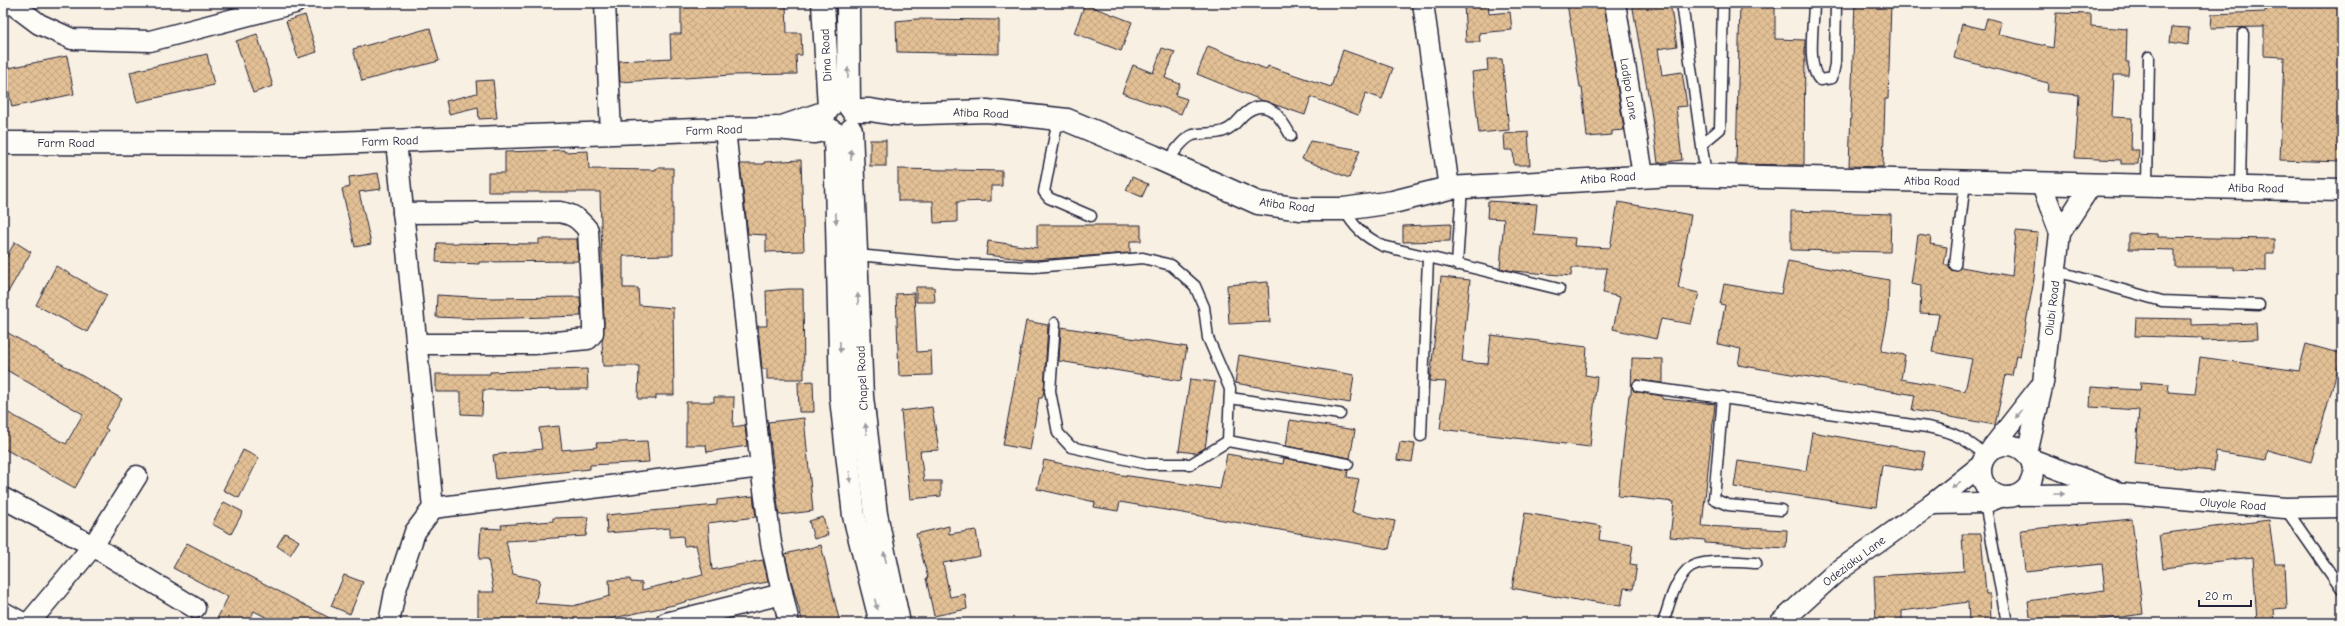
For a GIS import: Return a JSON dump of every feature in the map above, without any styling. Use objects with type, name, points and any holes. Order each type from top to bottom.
[{"type":"street","points":[[11,3],[39,24],[72,39],[150,41],[235,11],[295,3]]},
{"type":"street","points":[[604,3],[611,133]]},
{"type":"street","name":"Dina Road","points":[[823,3],[840,119]]},
{"type":"street","name":"Dina Road","points":[[840,119],[848,3]]},
{"type":"street","points":[[1423,3],[1455,188]]},
{"type":"street","name":"Ladipo Lane","points":[[1615,3],[1644,175]]},
{"type":"street","name":"Atiba Road","points":[[840,119],[870,110],[895,114],[987,111],[1067,120],[1167,162],[1258,203],[1301,209],[1344,209],[1393,202],[1455,188],[1644,175],[2342,190]]},
{"type":"street","name":"Farm Road","points":[[3,143],[304,144],[778,128],[840,119]]},
{"type":"street","name":"Chapel Road","points":[[840,119],[857,255],[863,404],[876,514],[899,623]]},
{"type":"street","name":"Chapel Road","points":[[840,119],[841,398],[854,516],[881,623]]},
{"type":"street","points":[[725,129],[761,467],[771,543],[789,623]]},
{"type":"street","points":[[389,623],[395,592],[404,571],[415,532],[433,508],[396,141]]},
{"type":"street","name":"Olubi Road","points":[[2041,184],[2060,233]]},
{"type":"street","name":"Olubi Road","points":[[2029,456],[2043,383],[2060,233],[2091,185]]},
{"type":"street","points":[[403,213],[559,212],[571,214],[580,220],[588,230],[593,323],[593,333],[588,339],[534,344],[416,344]]},
{"type":"street","points":[[1993,500],[1984,486],[1986,457],[2043,383]]},
{"type":"street","points":[[1932,504],[1993,500],[2020,495],[2030,485],[2034,472],[2029,456],[2017,446],[2004,444],[1986,457]]},
{"type":"street","name":"Oluyole Road","points":[[2029,456],[2124,494]]},
{"type":"street","name":"Odeziaku Lane","points":[[1780,623],[1834,574],[1932,504],[1986,457]]},
{"type":"street","points":[[433,508],[761,467]]},
{"type":"street","points":[[30,623],[93,546],[137,476]]},
{"type":"street","name":"Oluyole Road","points":[[2020,495],[2124,494],[2285,508],[2342,507]]},
{"type":"street","points":[[3,498],[93,546],[195,608]]},
{"type":"street","points":[[666,623],[782,594]]},
{"type":"street","points":[[3,612],[23,623]]},
{"type":"lane","points":[[1682,3],[1706,176]]},
{"type":"lane","points":[[1702,144],[1720,129],[1723,3]]},
{"type":"lane","points":[[1814,3],[1812,62],[1814,75],[1820,80],[1826,81],[1832,78],[1835,64],[1836,3]]},
{"type":"lane","points":[[2240,188],[2243,34]]},
{"type":"lane","points":[[2147,186],[2149,57]]},
{"type":"lane","points":[[1167,162],[1182,142],[1192,135],[1228,130],[1234,127],[1247,112],[1257,108],[1267,108],[1279,115],[1290,136]]},
{"type":"lane","points":[[1058,119],[1044,192],[1049,198],[1090,216]]},
{"type":"lane","points":[[1955,265],[1965,182]]},
{"type":"lane","points":[[1455,188],[1457,265]]},
{"type":"lane","points":[[1344,209],[1352,225],[1364,236],[1390,248],[1559,289]]},
{"type":"lane","points":[[857,255],[954,264],[1034,267],[1142,258],[1171,265],[1195,286],[1204,307],[1208,338],[1227,382],[1230,398],[1228,441]]},
{"type":"lane","points":[[1421,436],[1428,258]]},
{"type":"lane","points":[[2056,271],[2162,301],[2259,305]]},
{"type":"lane","points":[[1055,323],[1050,391],[1058,433],[1071,447],[1147,464],[1191,464],[1228,441],[1348,464]]},
{"type":"lane","points":[[1638,386],[1723,397],[1950,431],[1966,440],[1986,457]]},
{"type":"lane","points":[[1723,397],[1714,499],[1728,505],[1781,510]]},
{"type":"lane","points":[[1230,398],[1340,414]]},
{"type":"lane","points":[[1993,500],[2007,623]]},
{"type":"lane","points":[[2285,508],[2342,590]]},
{"type":"lane","points":[[1663,623],[1676,586],[1687,569],[1704,564],[1756,563]]},
{"type":"building","points":[[681,3],[786,3],[787,33],[801,33],[802,55],[796,55],[797,74],[732,75],[620,82],[619,61],[671,58],[670,34],[681,34]]},
{"type":"building","points":[[1464,3],[1488,3],[1489,14],[1510,12],[1512,30],[1479,33],[1480,42],[1466,42]]},
{"type":"building","points":[[1567,3],[1604,3],[1624,130],[1612,131],[1612,135],[1587,137],[1582,87],[1580,87]]},
{"type":"building","points":[[1632,3],[1670,3],[1677,46],[1658,49],[1662,75],[1682,72],[1687,106],[1676,107],[1682,160],[1658,163],[1651,111]]},
{"type":"building","points":[[1740,3],[1775,3],[1775,39],[1805,40],[1804,165],[1736,164]]},
{"type":"building","points":[[1855,3],[1891,3],[1888,99],[1885,99],[1883,167],[1849,166]]},
{"type":"building","points":[[2266,3],[2342,3],[2342,162],[2280,160],[2284,57],[2264,56],[2264,27],[2211,28],[2212,14],[2265,12]]},
{"type":"building","points":[[1085,4],[1132,22],[1121,51],[1074,33]]},
{"type":"building","points":[[2056,13],[2091,14],[2091,26],[2127,29],[2126,62],[2129,62],[2128,75],[2114,75],[2112,117],[2132,118],[2131,150],[2139,150],[2138,164],[2121,164],[2121,160],[2075,158],[2079,95],[2047,92],[2048,83],[1954,58],[1962,24],[1984,29],[1987,18],[2001,22],[1998,34],[2053,48]]},
{"type":"building","points":[[305,15],[317,52],[298,58],[286,21]]},
{"type":"building","points":[[916,19],[999,20],[999,54],[897,52],[896,21]]},
{"type":"building","points":[[2172,27],[2189,28],[2188,45],[2170,42]]},
{"type":"building","points":[[430,28],[439,61],[362,81],[353,49]]},
{"type":"building","points":[[257,34],[273,86],[253,93],[236,41]]},
{"type":"building","points":[[1208,46],[1266,69],[1268,66],[1331,87],[1343,50],[1393,68],[1382,99],[1366,93],[1358,115],[1311,97],[1305,115],[1261,100],[1197,74]]},
{"type":"building","points":[[1162,48],[1175,52],[1165,78],[1180,84],[1175,95],[1187,99],[1181,114],[1122,93],[1133,65],[1153,73]]},
{"type":"building","points":[[207,54],[214,85],[137,102],[130,72]]},
{"type":"building","points":[[67,56],[74,94],[12,107],[4,69]]},
{"type":"building","points":[[1487,59],[1502,59],[1509,130],[1479,133],[1472,72],[1488,70]]},
{"type":"building","points":[[493,80],[497,118],[479,119],[478,107],[449,114],[446,101],[477,93],[476,81]]},
{"type":"building","points":[[1528,132],[1530,165],[1514,165],[1513,150],[1505,150],[1504,134]]},
{"type":"building","points":[[870,140],[886,140],[886,166],[870,166]]},
{"type":"building","points":[[1310,141],[1360,150],[1349,178],[1302,159]]},
{"type":"building","points":[[564,150],[564,152],[588,151],[589,169],[656,170],[656,168],[673,168],[673,255],[623,256],[623,288],[638,288],[639,305],[673,308],[674,395],[656,395],[656,399],[638,399],[639,366],[603,366],[602,339],[604,323],[600,192],[488,192],[488,173],[505,173],[505,152]]},
{"type":"building","points":[[801,160],[804,251],[766,252],[766,235],[748,234],[740,164],[764,164],[764,162]]},
{"type":"building","points":[[898,169],[1002,171],[1002,186],[991,186],[991,201],[957,202],[957,222],[934,223],[933,201],[898,201]]},
{"type":"building","points":[[378,173],[381,189],[359,192],[371,244],[355,247],[342,189],[350,187],[349,177]]},
{"type":"building","points":[[1132,177],[1148,184],[1142,197],[1126,190]]},
{"type":"building","points":[[1488,201],[1537,204],[1534,235],[1575,238],[1574,246],[1610,248],[1618,202],[1691,215],[1678,288],[1699,293],[1691,324],[1661,319],[1656,339],[1613,329],[1620,297],[1603,293],[1607,268],[1572,268],[1571,276],[1513,271],[1500,268],[1504,219],[1487,218]]},
{"type":"building","points":[[1791,211],[1891,214],[1890,252],[1791,250]]},
{"type":"building","points":[[1451,224],[1450,241],[1403,242],[1403,226]]},
{"type":"building","points":[[1037,225],[1141,225],[1141,241],[1130,241],[1130,253],[1034,260],[986,255],[988,241],[1037,248]]},
{"type":"building","points":[[2016,231],[2038,233],[2034,279],[2020,356],[2016,355],[2012,376],[2006,375],[1995,425],[1912,410],[1915,395],[1738,365],[1741,349],[1718,344],[1725,305],[1720,304],[1724,284],[1781,294],[1788,261],[1889,280],[1888,316],[1881,351],[1905,355],[1901,379],[1965,391],[1972,359],[1932,352],[1939,314],[1920,313],[1921,286],[1911,284],[1918,235],[1931,237],[1930,244],[1947,247],[1944,265],[1949,265],[1951,270],[1957,271],[1961,267],[2012,276]]},
{"type":"building","points":[[2129,233],[2158,234],[2158,237],[2274,239],[2274,253],[2266,253],[2266,271],[2234,270],[2234,267],[2175,267],[2175,250],[2129,249]]},
{"type":"building","points":[[539,239],[577,239],[578,261],[479,262],[479,264],[436,262],[437,243],[539,244]]},
{"type":"building","points":[[15,242],[31,252],[3,301],[3,263]]},
{"type":"building","points":[[56,266],[107,295],[87,332],[36,305]]},
{"type":"building","points":[[1441,277],[1470,280],[1462,362],[1488,364],[1491,335],[1587,347],[1585,375],[1597,377],[1590,447],[1440,429],[1446,382],[1430,381]]},
{"type":"building","points":[[1268,282],[1270,322],[1229,324],[1227,285]]},
{"type":"building","points":[[916,287],[934,287],[935,302],[916,302]]},
{"type":"building","points":[[803,289],[804,379],[767,379],[767,369],[762,369],[758,326],[767,326],[766,291]]},
{"type":"building","points":[[914,293],[917,352],[931,351],[932,375],[899,376],[896,294]]},
{"type":"building","points":[[437,295],[489,298],[580,297],[581,316],[481,319],[436,317]]},
{"type":"building","points":[[2136,318],[2192,319],[2192,325],[2256,323],[2257,339],[2202,341],[2202,338],[2135,336]]},
{"type":"building","points":[[1026,321],[1048,325],[1044,391],[1042,398],[1039,398],[1030,450],[1003,445]]},
{"type":"building","points":[[1061,327],[1187,347],[1181,381],[1059,361]]},
{"type":"building","points":[[3,330],[122,399],[105,428],[108,430],[75,488],[3,448],[3,410],[66,444],[83,414],[3,368]]},
{"type":"building","points":[[2306,344],[2342,354],[2311,462],[2268,450],[2266,460],[2216,452],[2214,471],[2135,464],[2139,410],[2090,407],[2091,387],[2140,390],[2141,382],[2169,384],[2168,392],[2195,394],[2200,357],[2299,371]]},
{"type":"building","points":[[1239,355],[1354,375],[1350,403],[1235,383]]},
{"type":"building","points":[[1632,358],[1663,359],[1663,383],[1636,380],[1632,385],[1634,391],[1662,396],[1662,399],[1715,404],[1702,526],[1787,530],[1786,548],[1705,543],[1705,540],[1670,537],[1674,502],[1618,496],[1629,395],[1631,395]]},
{"type":"building","points":[[587,369],[588,389],[483,390],[482,415],[461,414],[461,392],[436,392],[436,374],[490,374],[490,372]]},
{"type":"building","points":[[1190,379],[1215,382],[1205,448],[1196,453],[1179,451]]},
{"type":"building","points":[[813,381],[814,412],[799,412],[798,382]]},
{"type":"building","points":[[714,397],[734,397],[733,427],[745,425],[747,446],[707,452],[706,445],[686,445],[686,402],[714,402]]},
{"type":"building","points":[[932,407],[939,450],[920,451],[924,481],[941,481],[941,496],[910,499],[901,411]]},
{"type":"building","points":[[804,418],[813,511],[779,515],[768,422]]},
{"type":"building","points":[[1290,420],[1355,430],[1350,458],[1286,446]]},
{"type":"building","points":[[559,426],[562,450],[597,447],[596,443],[647,441],[649,462],[590,465],[590,469],[496,479],[493,455],[542,449],[539,428]]},
{"type":"building","points":[[1812,432],[1925,452],[1921,471],[1882,465],[1876,507],[1734,487],[1738,461],[1806,471]]},
{"type":"building","points":[[1400,442],[1415,444],[1412,462],[1397,460]]},
{"type":"building","points":[[243,450],[259,458],[239,498],[223,490]]},
{"type":"building","points":[[1227,454],[1283,464],[1284,458],[1348,470],[1347,477],[1359,479],[1352,513],[1395,521],[1389,549],[1120,502],[1118,511],[1094,507],[1095,502],[1037,489],[1044,460],[1101,472],[1220,489]]},
{"type":"building","points":[[753,496],[756,517],[708,523],[712,570],[763,560],[768,582],[723,590],[678,604],[591,623],[478,623],[478,592],[494,592],[488,559],[479,559],[481,528],[502,529],[501,525],[553,521],[553,518],[588,517],[586,536],[506,541],[513,574],[540,580],[535,603],[573,606],[610,596],[609,580],[630,579],[631,582],[642,583],[642,590],[703,575],[696,545],[684,546],[683,536],[670,537],[670,528],[607,533],[606,515],[717,505],[717,500]]},
{"type":"building","points":[[224,502],[243,512],[231,534],[212,524]]},
{"type":"building","points":[[1525,513],[1601,526],[1599,540],[1633,545],[1630,564],[1637,565],[1633,589],[1624,588],[1621,606],[1582,600],[1582,602],[1512,588]]},
{"type":"building","points":[[823,517],[828,535],[814,539],[809,521]]},
{"type":"building","points":[[2132,519],[2143,614],[2079,623],[2031,623],[2028,601],[2105,590],[2102,564],[2025,572],[2021,530]]},
{"type":"building","points":[[2269,520],[2275,564],[2285,564],[2287,608],[2274,609],[2275,623],[2257,623],[2253,557],[2163,568],[2159,534]]},
{"type":"building","points":[[949,526],[949,534],[976,530],[980,556],[943,563],[950,597],[965,594],[967,609],[934,616],[926,578],[928,578],[916,534]]},
{"type":"building","points":[[285,533],[299,541],[290,555],[277,546]]},
{"type":"building","points":[[1962,534],[1981,534],[1986,594],[1990,594],[1991,623],[1969,623],[1968,602],[1902,611],[1902,623],[1876,623],[1874,576],[1964,571]]},
{"type":"building","points":[[187,543],[339,623],[277,623],[254,611],[248,623],[215,623],[228,597],[173,568]]},
{"type":"building","points":[[821,545],[840,623],[803,623],[790,577],[785,554]]},
{"type":"building","points":[[344,575],[363,582],[350,614],[331,606]]}]
